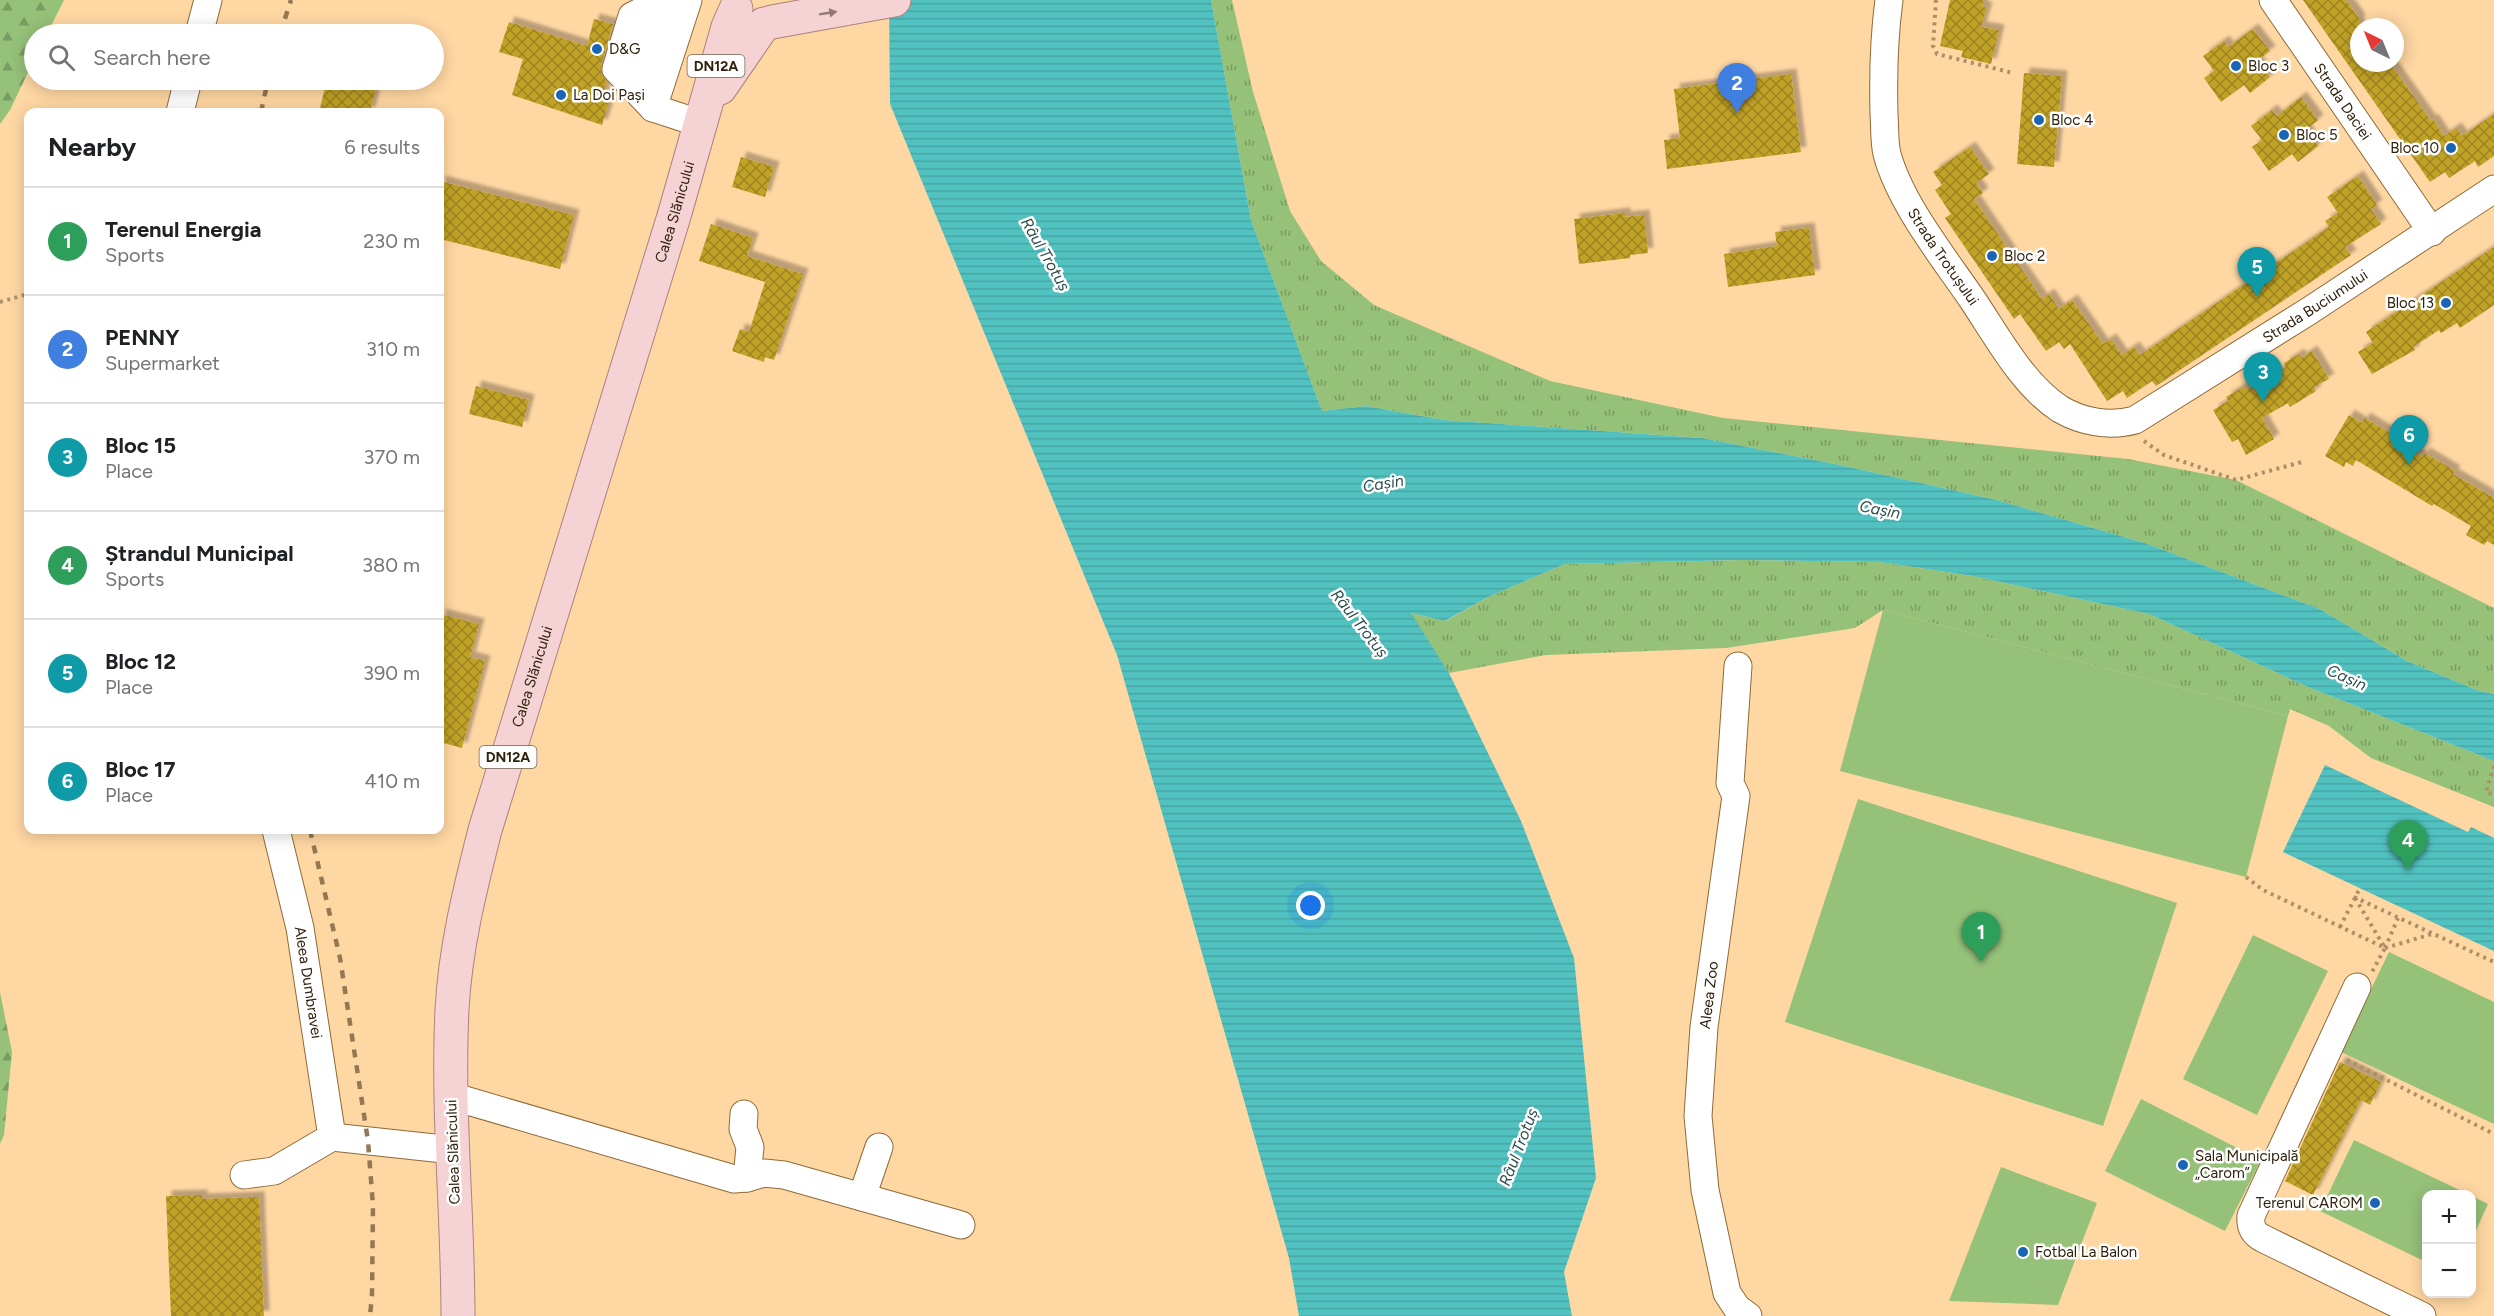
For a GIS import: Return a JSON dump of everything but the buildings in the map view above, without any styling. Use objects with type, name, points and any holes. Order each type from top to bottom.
[{"type":"main road","points":[[759,11],[864,7],[885,1]]},
{"type":"main road","name":"Calea Slănicului","points":[[458,1316],[451,1096],[452,1009],[456,966],[468,896],[485,830],[674,216],[728,27],[759,11]]},
{"type":"street","points":[[202,24],[208,0]]},
{"type":"street","points":[[639,93],[688,0]]},
{"type":"street","name":"Strada Trotușului","points":[[1889,0],[1884,78],[1886,147],[1890,163],[1925,231],[2022,371],[2046,397],[2064,411],[2094,422],[2113,424],[2134,420]]},
{"type":"street","name":"Strada Daciei","points":[[2273,0],[2432,232]]},
{"type":"street","points":[[639,93],[660,3]]},
{"type":"street","points":[[181,108],[186,90]]},
{"type":"street","points":[[639,93],[699,123]]},
{"type":"street","name":"Strada Buciumului","points":[[2134,420],[2432,232],[2494,189]]},
{"type":"street","name":"Aleea Zoo","points":[[1738,666],[1730,783],[1736,796],[1704,1027],[1698,1116],[1705,1190],[1728,1293],[1737,1308],[1748,1316]]},
{"type":"street","name":"Aleea Dumbravei","points":[[277,834],[300,928],[332,1137]]},
{"type":"street","points":[[2357,987],[2251,1216],[2250,1224],[2256,1234],[2262,1238],[2422,1316]]},
{"type":"street","points":[[451,1096],[723,1176],[735,1179],[764,1173],[784,1175],[961,1225]]},
{"type":"street","points":[[744,1114],[743,1129],[750,1147],[747,1178]]},
{"type":"street","points":[[244,1175],[274,1171],[332,1137],[453,1150]]},
{"type":"street","points":[[862,1197],[879,1147]]},
{"type":"path","points":[[1936,0],[1933,46],[1937,54],[2013,73]]},
{"type":"path","points":[[0,302],[24,295]]},
{"type":"path","points":[[2134,420],[2140,437],[2157,450],[2236,480],[2302,462]]},
{"type":"path","points":[[2494,766],[2486,792],[2494,795]]},
{"type":"path","points":[[2246,877],[2263,890],[2385,948],[2432,934]]},
{"type":"path","points":[[2340,927],[2360,888]]},
{"type":"path","points":[[2354,897],[2494,962]]},
{"type":"path","points":[[2354,897],[2385,948]]},
{"type":"path","points":[[2357,987],[2367,980],[2398,918]]},
{"type":"path","points":[[2327,1050],[2494,1134]]},
{"type":"green space","points":[[0,0],[64,0],[52,24],[24,24],[24,81],[10,110],[0,124]]},
{"type":"green space","points":[[1211,0],[1232,0],[1253,92],[1290,211],[1321,261],[1374,305],[1550,381],[1723,418],[2128,459],[2236,480],[2494,608],[2494,694],[2479,691],[2407,661],[2320,609],[2145,543],[1997,500],[1840,465],[1702,438],[1444,420],[1366,406],[1322,411],[1251,220]]},
{"type":"green space","points":[[1743,560],[1880,562],[1973,576],[2149,614],[2308,687],[2494,761],[2494,807],[2371,758],[2329,726],[2290,709],[2288,716],[1883,610],[1855,628],[1726,648],[1546,655],[1449,673],[1410,613],[1446,621],[1488,597],[1565,564]]},
{"type":"green space","points":[[1883,610],[2288,716],[2246,877],[1840,771]]},
{"type":"green space","points":[[2488,758],[2494,761],[2494,807],[2475,799]]},
{"type":"green space","points":[[1858,799],[2177,903],[2103,1126],[1785,1022]]},
{"type":"green space","points":[[2253,935],[2328,971],[2257,1115],[2183,1079]]},
{"type":"green space","points":[[2389,952],[2494,1002],[2494,1124],[2341,1052]]},
{"type":"green space","points":[[0,992],[12,1052],[4,1135],[0,1144]]},
{"type":"green space","name":"Sala Municipală „Carom”","points":[[2141,1099],[2261,1160],[2225,1231],[2105,1171]]},
{"type":"green space","name":"Terenul CAROM","points":[[2354,1140],[2460,1190],[2422,1190],[2422,1260],[2320,1211]]},
{"type":"green space","name":"Fotbal La Balon","points":[[2001,1167],[2097,1203],[2058,1305],[1949,1301]]},
{"type":"green space","points":[[2476,1198],[2488,1204],[2476,1230]]},
{"type":"water","points":[[889,0],[1211,0],[1251,220],[1322,411],[1366,406],[1444,420],[1702,438],[1840,465],[1997,500],[2145,543],[2320,609],[2407,661],[2479,691],[2494,694],[2494,761],[2308,687],[2149,614],[1973,576],[1880,562],[1743,560],[1565,564],[1488,597],[1445,621],[1411,613],[1449,673],[1521,821],[1574,958],[1596,1178],[1564,1272],[1572,1316],[1299,1316],[1289,1258],[1117,655],[890,104]]},
{"type":"water","points":[[2325,765],[2468,832],[2471,827],[2494,838],[2494,951],[2283,852]]},
{"type":"railway","points":[[283,24],[291,0]]},
{"type":"railway","points":[[262,108],[266,90]]},
{"type":"railway","points":[[311,834],[340,958],[368,1141],[373,1206],[370,1316]]},
{"type":"place","name":"D&G","points":[[597,49]]},
{"type":"place","name":"Bloc 3","points":[[2236,66]]},
{"type":"place","name":"La Doi Pași","points":[[561,95]]},
{"type":"place","name":"PENNY","points":[[1737,113]]},
{"type":"place","name":"Bloc 4","points":[[2039,120]]},
{"type":"place","name":"Bloc 5","points":[[2284,135]]},
{"type":"place","name":"Bloc 10","points":[[2451,148]]},
{"type":"place","name":"Bloc 2","points":[[1992,256]]},
{"type":"place","name":"Bloc 12","points":[[2257,297]]},
{"type":"place","name":"Bloc 13","points":[[2446,303]]},
{"type":"place","name":"Bloc 15","points":[[2263,402]]},
{"type":"place","name":"Bloc 17","points":[[2409,465]]},
{"type":"place","name":"Ștrandul Municipal","points":[[2408,870]]},
{"type":"place","name":"Terenul Energia","points":[[1981,962]]},
{"type":"place","name":"Sala Municipală „Carom”","points":[[2183,1165]]},
{"type":"place","name":"Terenul CAROM","points":[[2375,1203]]},
{"type":"place","name":"Fotbal La Balon","points":[[2023,1252]]},
{"type":"water label","name":"Râul Trotuș","points":[[1046,254]]},
{"type":"water label","name":"Cașin","points":[[1383,483]]},
{"type":"water label","name":"Cașin","points":[[1880,509]]},
{"type":"water label","name":"Râul Trotuș","points":[[1360,623]]},
{"type":"water label","name":"Cașin","points":[[2347,677]]},
{"type":"water label","name":"Râul Trotuș","points":[[1518,1147]]}]
